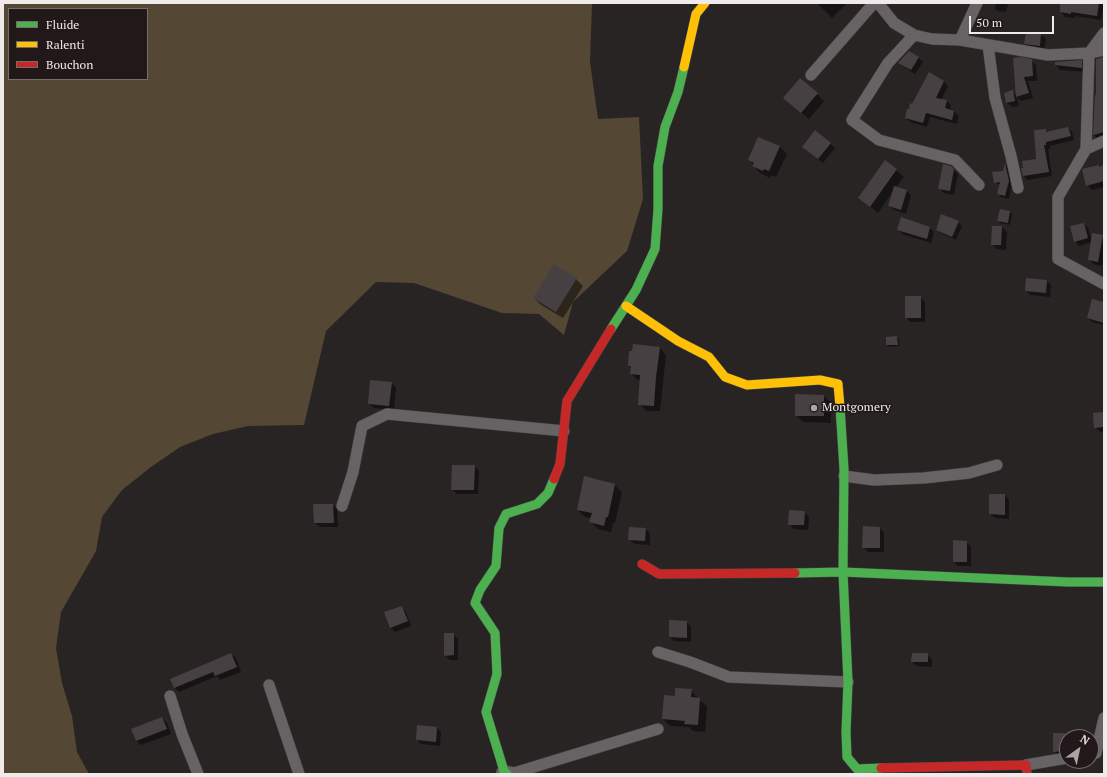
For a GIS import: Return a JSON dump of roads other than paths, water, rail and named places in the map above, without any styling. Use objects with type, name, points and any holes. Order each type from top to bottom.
[{"type":"street","points":[[658,729],[514,774],[503,773],[486,712],[497,674],[495,633],[474,603],[480,590],[496,566],[498,528],[506,514],[537,504],[548,493],[560,464],[567,401],[636,290],[655,249],[658,208],[658,166],[665,127],[678,92],[696,14],[705,3]]},
{"type":"street","points":[[811,74],[874,3]]},
{"type":"street","points":[[878,3],[894,23],[914,34],[932,38],[960,40],[1048,55],[1089,53],[1104,50]]},
{"type":"street","points":[[960,40],[977,3]]},
{"type":"street","points":[[1104,33],[1089,53],[1086,149],[1058,197],[1058,259],[1104,284]]},
{"type":"street","points":[[914,34],[888,63],[852,120],[879,140],[955,160],[979,185]]},
{"type":"street","points":[[988,45],[995,98],[1018,188]]},
{"type":"street","points":[[1086,149],[1104,141]]},
{"type":"street","points":[[626,306],[678,341],[709,357],[725,377],[747,385],[820,380],[838,384],[844,476],[843,572],[848,682],[846,732],[847,757],[858,769],[1026,769],[1059,760]]},
{"type":"street","points":[[342,506],[353,472],[362,426],[387,414],[564,431]]},
{"type":"street","points":[[844,476],[874,480],[924,478],[969,473],[997,465]]},
{"type":"street","points":[[642,564],[658,574],[843,572],[1061,582],[1104,582]]},
{"type":"street","points":[[658,652],[729,677],[848,682]]},
{"type":"street","points":[[269,685],[299,774]]},
{"type":"street","points":[[170,696],[182,734],[198,774]]},
{"type":"street","points":[[1099,740],[1104,718]]},
{"type":"place","name":"Montgomery","points":[[814,408]]}]
